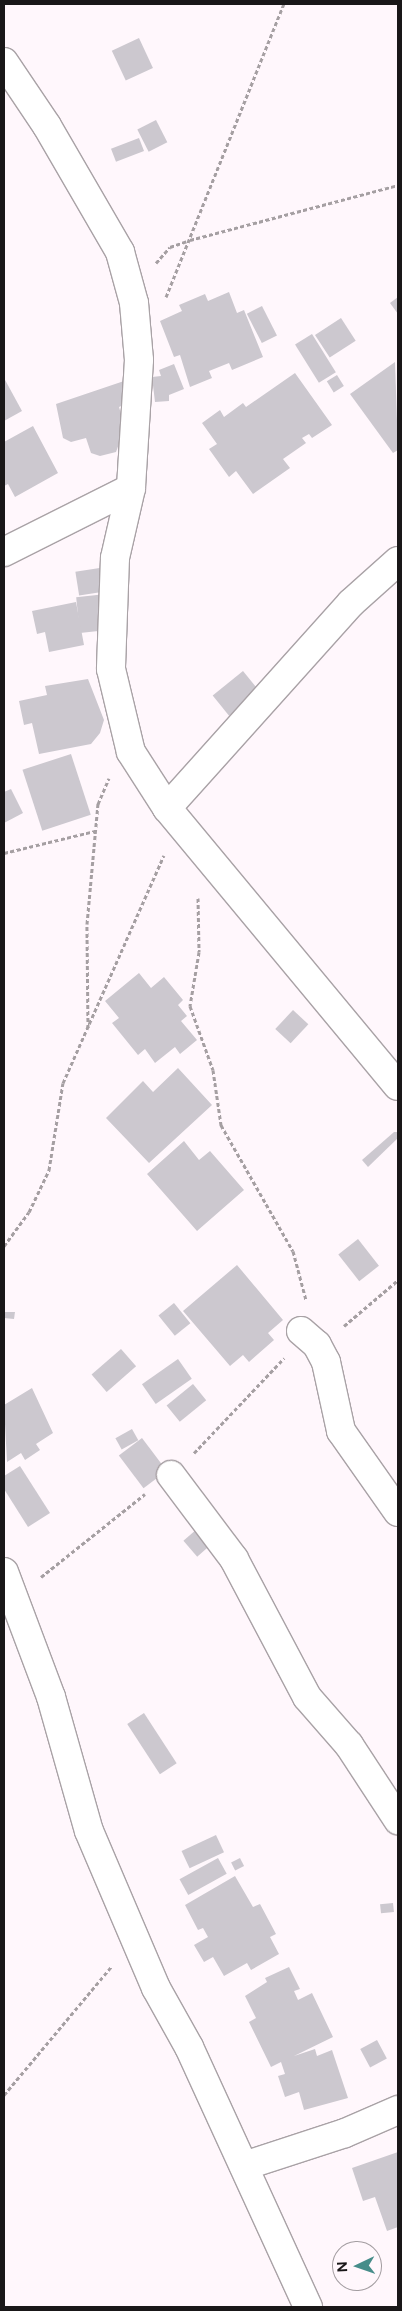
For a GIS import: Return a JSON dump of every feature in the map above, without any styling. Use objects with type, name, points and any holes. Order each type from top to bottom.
[{"type":"street","points":[[4,62],[47,126],[120,252],[134,302],[139,360],[131,488],[115,558],[111,669],[131,752],[173,813],[398,1086]]},
{"type":"street","points":[[4,552],[131,488]]},
{"type":"street","points":[[173,813],[350,604],[398,561]]},
{"type":"street","points":[[309,1338],[326,1362],[341,1431],[398,1512]]},
{"type":"street","points":[[171,1474],[234,1559],[307,1697],[349,1746],[398,1820]]},
{"type":"street","points":[[8,1582],[51,1697],[89,1831],[136,1940],[244,2166],[308,2307]]},
{"type":"street","points":[[244,2166],[336,2136],[398,2110]]},
{"type":"path","points":[[163,305],[284,4]]},
{"type":"path","points":[[134,302],[158,260],[170,247],[190,240],[398,185]]},
{"type":"path","points":[[88,1029],[84,953],[100,793],[131,752]]},
{"type":"path","points":[[4,1246],[29,1212],[49,1170],[58,1097],[88,1029],[173,813]]},
{"type":"path","points":[[4,853],[95,831]]},
{"type":"path","points":[[197,888],[199,952],[190,1006],[213,1070],[221,1125],[302,1272],[309,1338]]},
{"type":"path","points":[[8,1582],[47,1573],[171,1474],[309,1338],[398,1280]]},
{"type":"path","points":[[4,2094],[136,1940]]},
{"type":"building","points":[[139,38],[153,68],[126,81],[112,51]]},
{"type":"building","points":[[156,120],[167,142],[149,152],[137,130]]},
{"type":"building","points":[[139,138],[144,151],[116,162],[111,149]]},
{"type":"building","points":[[229,292],[237,313],[244,310],[263,357],[232,370],[229,363],[209,371],[212,378],[190,387],[180,355],[174,357],[160,321],[182,311],[179,305],[205,294],[208,301]]},
{"type":"building","points":[[398,297],[398,314],[390,303]]},
{"type":"building","points":[[262,306],[277,335],[262,343],[247,314]]},
{"type":"building","points":[[341,318],[356,341],[330,358],[315,335]]},
{"type":"building","points":[[312,334],[336,372],[319,383],[295,345]]},
{"type":"building","points":[[395,362],[398,450],[393,453],[350,394]]},
{"type":"building","points":[[174,364],[184,389],[169,395],[169,401],[155,402],[152,377],[161,376],[159,370]]},
{"type":"building","points":[[295,373],[332,425],[312,438],[309,434],[302,438],[306,443],[283,459],[290,468],[253,494],[236,471],[229,477],[209,449],[217,444],[202,423],[220,410],[224,417],[243,403],[246,407]]},
{"type":"building","points":[[337,375],[344,386],[334,392],[327,381]]},
{"type":"building","points":[[4,378],[22,411],[4,421]]},
{"type":"building","points":[[127,380],[134,401],[119,407],[128,437],[120,441],[116,452],[100,456],[91,453],[86,438],[71,442],[63,438],[56,404]]},
{"type":"building","points":[[33,426],[58,473],[15,497],[8,484],[4,486],[4,442]]},
{"type":"building","points":[[106,567],[110,591],[79,596],[75,572]]},
{"type":"building","points":[[106,594],[110,630],[80,633],[76,597]]},
{"type":"building","points":[[76,602],[84,645],[49,652],[45,632],[37,634],[32,611]]},
{"type":"building","points":[[243,671],[259,691],[229,716],[213,696]]},
{"type":"building","points":[[88,679],[104,720],[100,733],[91,744],[39,754],[32,723],[24,725],[19,701],[47,695],[45,686]]},
{"type":"building","points":[[71,754],[91,815],[42,831],[22,770]]},
{"type":"building","points":[[11,789],[23,813],[4,823],[4,792]]},
{"type":"building","points":[[139,973],[151,988],[164,977],[183,1000],[178,1005],[187,1016],[181,1021],[197,1040],[180,1054],[175,1047],[155,1063],[145,1049],[138,1055],[112,1023],[119,1018],[105,1001]]},
{"type":"building","points":[[293,1010],[308,1024],[291,1043],[275,1029]]},
{"type":"building","points":[[178,1068],[212,1105],[149,1163],[106,1118],[143,1081],[153,1092]]},
{"type":"building","points":[[394,1132],[398,1132],[398,1138],[368,1167],[362,1160]]},
{"type":"building","points":[[184,1141],[199,1160],[210,1151],[244,1190],[197,1231],[147,1174]]},
{"type":"building","points":[[358,1239],[379,1266],[359,1281],[338,1254]]},
{"type":"building","points":[[237,1265],[283,1320],[268,1333],[274,1340],[249,1362],[243,1355],[230,1366],[183,1311]]},
{"type":"building","points":[[174,1303],[190,1323],[175,1336],[158,1316]]},
{"type":"building","points":[[4,1312],[15,1312],[14,1319],[4,1318]]},
{"type":"building","points":[[121,1349],[136,1366],[107,1392],[92,1375]]},
{"type":"building","points":[[178,1359],[192,1379],[156,1404],[142,1384]]},
{"type":"building","points":[[193,1384],[206,1400],[180,1422],[167,1405]]},
{"type":"building","points":[[32,1388],[53,1433],[36,1444],[40,1450],[25,1460],[21,1453],[7,1462],[4,1405]]},
{"type":"building","points":[[132,1429],[138,1440],[122,1450],[115,1438]]},
{"type":"building","points":[[142,1438],[167,1471],[144,1488],[119,1455]]},
{"type":"building","points":[[20,1466],[50,1513],[28,1527],[4,1489],[4,1476]]},
{"type":"building","points":[[197,1529],[211,1545],[197,1557],[183,1541]]},
{"type":"building","points":[[144,1713],[177,1763],[160,1774],[127,1724]]},
{"type":"building","points":[[216,1835],[224,1852],[190,1868],[182,1851]]},
{"type":"building","points":[[218,1858],[227,1874],[188,1895],[180,1879]]},
{"type":"building","points":[[240,1858],[244,1866],[235,1871],[231,1863]]},
{"type":"building","points":[[235,1876],[253,1907],[260,1904],[276,1934],[270,1937],[279,1954],[251,1970],[247,1963],[224,1976],[213,1957],[204,1962],[194,1945],[208,1937],[203,1928],[198,1930],[185,1905]]},
{"type":"building","points":[[393,1903],[394,1912],[381,1913],[380,1904]]},
{"type":"building","points":[[289,1967],[300,1989],[294,1991],[298,2000],[312,1993],[333,2037],[294,2056],[315,2049],[317,2056],[332,2050],[348,2098],[304,2110],[299,2092],[285,2097],[278,2076],[285,2074],[281,2062],[271,2067],[249,2022],[256,2018],[245,1996],[267,1982],[265,1978]]},
{"type":"building","points":[[377,2040],[387,2059],[370,2067],[360,2049]]},
{"type":"building","points":[[398,2152],[398,2227],[387,2231],[375,2197],[363,2201],[352,2168]]}]
